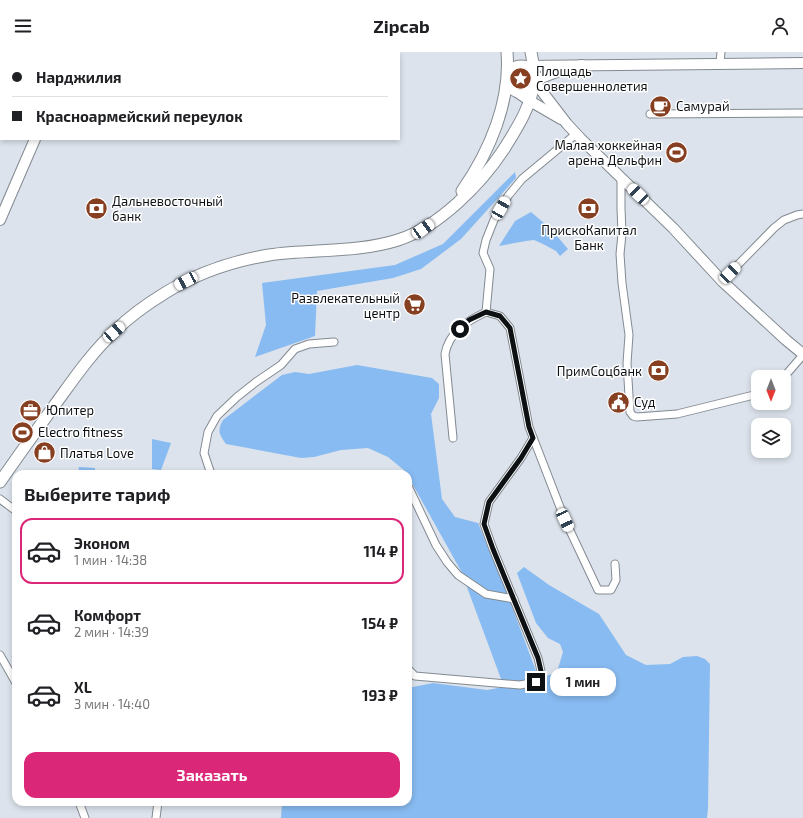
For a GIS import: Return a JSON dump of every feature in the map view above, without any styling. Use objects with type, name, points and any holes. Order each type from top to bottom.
[{"type":"main road","points":[[507,52],[507,78],[508,84],[512,89],[559,117],[567,124]]},
{"type":"main road","points":[[0,482],[81,369],[98,348],[131,316],[148,303],[208,271],[247,259],[270,255],[350,249],[379,245],[400,239],[423,229],[441,216],[481,179],[499,156],[524,115],[530,101],[534,81],[533,74],[528,66],[531,52]]},
{"type":"main road","points":[[441,216],[454,202],[465,186],[484,153],[493,134],[501,111],[508,73],[516,67],[803,63]]},
{"type":"main road","points":[[517,92],[528,90],[532,87],[534,81],[570,67],[582,65]]},
{"type":"main road","points":[[534,81],[576,134],[673,228],[722,281],[803,354]]},
{"type":"main road","points":[[0,220],[35,140]]},
{"type":"main road","points":[[0,474],[18,456]]},
{"type":"street","points":[[720,52],[720,63]]},
{"type":"street","points":[[650,114],[803,113]]},
{"type":"street","points":[[486,312],[490,269],[483,253],[486,240],[494,220],[508,196],[522,179],[576,134]]},
{"type":"street","points":[[621,178],[620,208],[622,234],[620,254],[622,283],[629,335],[627,363],[630,412],[636,418],[677,414],[751,396]]},
{"type":"street","points":[[722,281],[774,228],[784,220],[803,214]]},
{"type":"street","points":[[454,438],[445,354],[446,348],[452,337],[469,320],[486,312],[500,316],[510,328],[529,427],[565,520],[598,590],[611,590],[616,580],[615,564]]},
{"type":"street","points":[[210,470],[204,453],[208,432],[218,416],[237,397],[281,365],[295,349],[309,344],[334,342]]},
{"type":"street","points":[[790,370],[803,354]]},
{"type":"street","points":[[412,673],[415,676],[520,685],[536,682],[541,671],[538,658],[484,524],[489,502],[521,458],[533,438]]},
{"type":"street","points":[[412,494],[436,545],[458,575],[486,594],[514,600]]},
{"type":"street","points":[[0,498],[12,508]]},
{"type":"street","points":[[0,655],[12,676]]},
{"type":"street","points":[[80,806],[85,818]]},
{"type":"street","points":[[156,818],[158,806]]},
{"type":"shaded area","points":[[515,172],[516,178],[461,239],[421,269],[393,278],[317,291],[315,336],[255,357],[266,325],[262,283],[395,265],[443,244]]},
{"type":"shaded area","points":[[531,212],[551,229],[568,249],[560,256],[556,251],[534,240],[499,246],[515,221]]},
{"type":"shaded area","points":[[357,365],[432,378],[439,384],[439,398],[431,414],[442,499],[455,517],[478,523],[503,583],[536,671],[546,676],[557,672],[563,652],[560,644],[548,638],[536,623],[517,573],[524,567],[549,585],[599,614],[626,655],[646,665],[670,664],[683,657],[697,656],[705,659],[710,664],[707,818],[281,818],[282,806],[412,806],[412,687],[433,683],[487,690],[504,687],[461,571],[412,483],[412,470],[404,470],[388,457],[368,448],[341,450],[314,457],[301,458],[226,444],[220,435],[219,430],[223,420],[282,375],[295,372],[309,374]]},
{"type":"shaded area","points":[[152,439],[171,443],[161,470],[152,469]]},
{"type":"shaded area","points":[[79,467],[95,468],[95,470],[79,470]]},
{"type":"place","name":"Площадь Совершеннолетия","points":[[521,78]]},
{"type":"place","name":"Самурай","points":[[660,106]]},
{"type":"place","name":"Малая хоккейная арена Дельфин","points":[[677,152]]},
{"type":"place","name":"Дальневосточный банк","points":[[96,208]]},
{"type":"place","name":"ПрискоКапитал Банк","points":[[589,208]]},
{"type":"place","name":"Развлекательный центр","points":[[415,305]]},
{"type":"place","name":"ПримСоцбанк","points":[[658,371]]},
{"type":"place","name":"Суд","points":[[618,402]]},
{"type":"place","name":"Юпитер","points":[[31,410]]},
{"type":"place","name":"Electro fitness","points":[[23,432]]},
{"type":"place","name":"Платья Love","points":[[44,453]]},
{"type":"route","points":[[460,329],[469,320],[486,312],[500,316],[510,328],[529,427],[533,438],[521,458],[489,502],[484,524],[538,658],[541,671],[536,682]]}]
